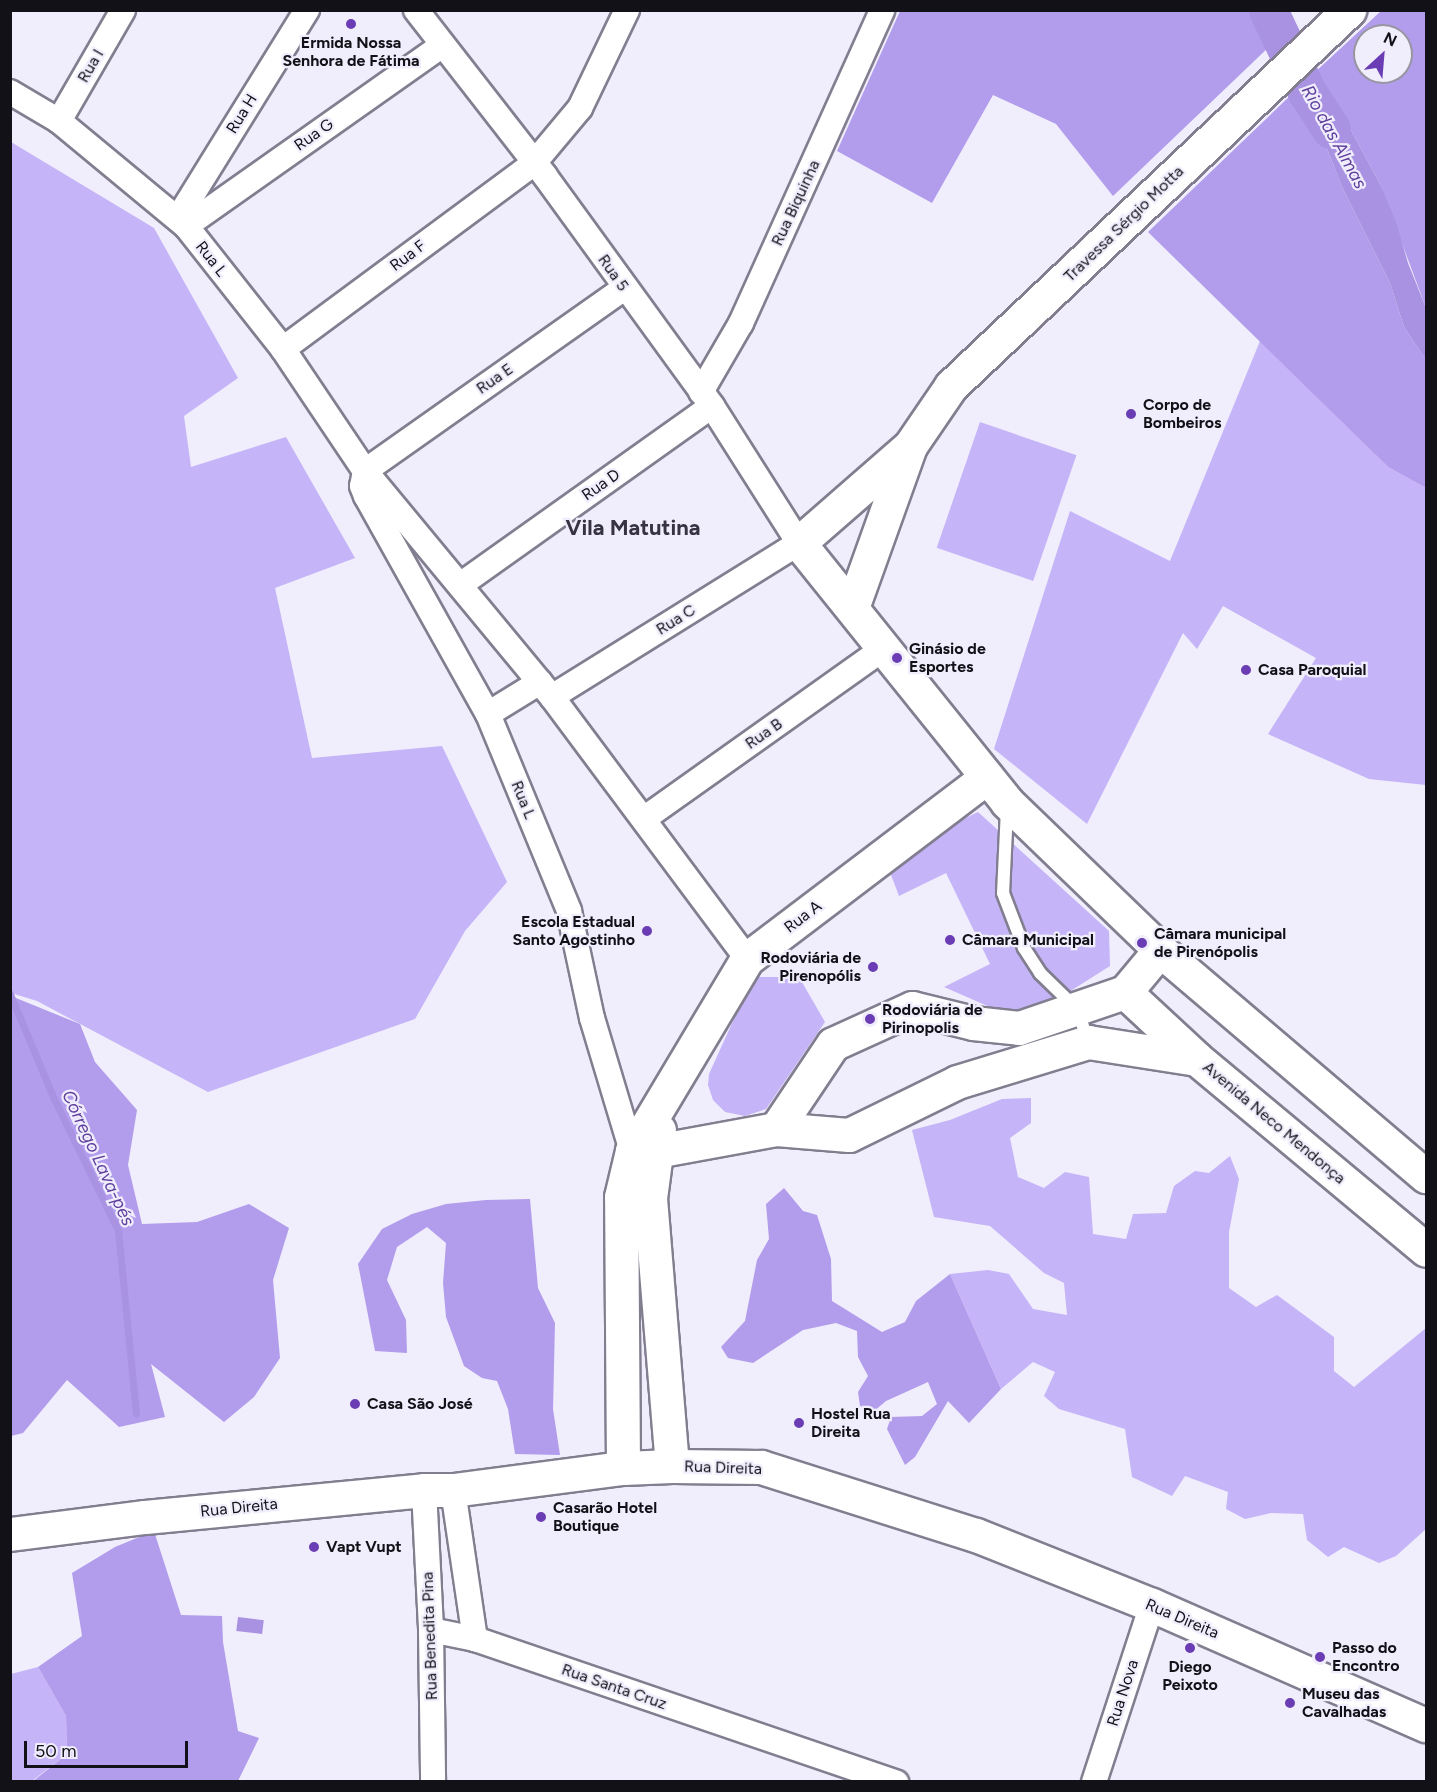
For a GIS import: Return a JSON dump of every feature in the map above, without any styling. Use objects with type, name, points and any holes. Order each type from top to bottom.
[{"type":"street","name":"Rua I","points":[[59,121],[123,10]]},
{"type":"street","name":"Rua H","points":[[182,222],[307,10]]},
{"type":"street","name":"Rua 5","points":[[416,10],[534,163],[707,399],[799,543]]},
{"type":"street","points":[[534,163],[580,108],[627,10]]},
{"type":"street","name":"Rua Biquinha","points":[[707,399],[882,10]]},
{"type":"street","name":"Travessa Sérgio Motta","points":[[910,446],[951,386],[1133,217],[1236,115],[1349,10]]},
{"type":"street","name":"Rua G","points":[[182,222],[443,45]]},
{"type":"street","name":"Rua L","points":[[10,92],[59,121],[182,222],[283,349],[365,471],[546,690],[645,818],[747,959]]},
{"type":"street","name":"Rua F","points":[[283,349],[534,163]]},
{"type":"street","name":"Rua E","points":[[365,471],[624,288]]},
{"type":"street","name":"Rua D","points":[[460,585],[707,399]]},
{"type":"street","points":[[910,446],[799,543],[1007,802],[1160,950],[1426,1176]]},
{"type":"street","points":[[852,608],[910,446]]},
{"type":"street","name":"Rua L","points":[[365,471],[362,486],[366,496],[488,714],[569,911],[592,1018],[644,1151]]},
{"type":"street","name":"Rua C","points":[[488,714],[546,690],[799,543]]},
{"type":"street","name":"Rua B","points":[[645,818],[883,649]]},
{"type":"street","name":"Rua A","points":[[644,1151],[664,1096],[747,959],[987,777]]},
{"type":"street","points":[[776,1129],[833,1044],[912,1008],[973,1023],[1019,1028],[1078,1010],[1125,992],[1160,950]]},
{"type":"street","name":"Avenida Neco Mendonça","points":[[1125,992],[1197,1059],[1426,1250]]},
{"type":"street","points":[[644,1151],[776,1129],[849,1135],[957,1082],[1088,1042],[1197,1059]]},
{"type":"street","points":[[644,1151],[650,1198],[672,1466]]},
{"type":"street","points":[[623,1468],[621,1197],[644,1151]]},
{"type":"street","name":"Rua Direita","points":[[10,1534],[145,1517],[438,1490],[623,1468],[761,1467],[976,1535],[1152,1605],[1426,1725]]},
{"type":"street","points":[[438,1490],[475,1640]]},
{"type":"street","name":"Rua Benedita Pina","points":[[433,1782],[431,1630],[438,1490]]},
{"type":"street","name":"Rua Nova","points":[[1094,1782],[1152,1605]]},
{"type":"street","name":"Rua Santa Cruz","points":[[431,1630],[475,1640],[896,1782]]},
{"type":"lane","points":[[1007,802],[1003,893],[1024,948],[1040,973],[1078,1010],[1088,1042]]},
{"type":"shaded area","points":[[900,11],[1254,11],[1271,45],[1113,196],[1056,124],[993,95],[932,203],[837,151]]},
{"type":"shaded area","points":[[1381,11],[1426,11],[1426,308],[1380,184],[1338,106],[1313,74],[1353,37],[1353,84],[1413,84],[1413,24],[1367,24]]},
{"type":"shaded area","points":[[1292,94],[1326,146],[1342,187],[1390,283],[1404,327],[1426,360],[1426,488],[1388,467],[1148,232]]},
{"type":"shaded area","points":[[11,142],[154,228],[238,378],[184,416],[191,467],[286,437],[355,558],[275,588],[312,758],[442,746],[507,882],[465,931],[415,1019],[208,1092],[37,1001],[11,993]]},
{"type":"shaded area","points":[[1260,341],[1388,467],[1426,488],[1426,785],[1369,779],[1268,734],[1316,658],[1223,606],[1197,649],[1183,633],[1087,824],[994,749],[1070,511],[1170,561]]},
{"type":"shaded area","points":[[980,422],[1076,455],[1033,581],[937,548]]},
{"type":"shaded area","points":[[978,812],[1109,931],[1110,966],[1031,1016],[999,1011],[944,987],[990,964],[946,873],[899,896],[888,867],[953,824]]},
{"type":"shaded area","points":[[753,977],[799,977],[825,1022],[766,1109],[745,1116],[725,1112],[713,1100],[708,1085],[709,1074]]},
{"type":"shaded area","points":[[11,996],[80,1024],[95,1062],[137,1110],[128,1165],[142,1224],[197,1222],[249,1204],[289,1228],[273,1280],[280,1358],[254,1397],[224,1422],[151,1364],[165,1417],[119,1427],[67,1380],[23,1433],[11,1436]]},
{"type":"shaded area","points":[[1031,1098],[1031,1123],[1010,1138],[1018,1177],[1044,1188],[1065,1172],[1089,1177],[1093,1234],[1126,1239],[1133,1214],[1166,1213],[1174,1186],[1195,1171],[1209,1173],[1230,1156],[1239,1179],[1229,1232],[1229,1288],[1256,1307],[1277,1295],[1334,1337],[1334,1371],[1354,1387],[1426,1328],[1426,1529],[1396,1556],[1379,1563],[1344,1547],[1328,1557],[1307,1540],[1303,1514],[1271,1513],[1245,1519],[1226,1509],[1228,1492],[1185,1476],[1172,1496],[1132,1477],[1125,1429],[1059,1409],[1044,1396],[1055,1372],[1033,1362],[1001,1389],[950,1274],[988,1270],[1009,1274],[1033,1309],[1067,1315],[1064,1283],[1044,1273],[990,1226],[934,1217],[912,1130],[950,1120],[1002,1099]]},
{"type":"shaded area","points":[[784,1188],[803,1211],[817,1215],[831,1259],[832,1301],[882,1332],[905,1322],[916,1301],[950,1274],[1001,1389],[969,1423],[948,1401],[915,1457],[905,1465],[887,1429],[891,1417],[922,1416],[937,1404],[928,1382],[886,1401],[873,1412],[860,1406],[858,1392],[868,1376],[858,1357],[857,1331],[836,1323],[803,1330],[753,1363],[728,1358],[721,1347],[745,1321],[757,1260],[769,1239],[766,1204]]},
{"type":"shaded area","points":[[530,1199],[538,1288],[555,1323],[553,1409],[560,1455],[515,1454],[508,1409],[497,1381],[482,1378],[464,1366],[446,1317],[443,1283],[446,1243],[427,1227],[397,1247],[387,1280],[406,1320],[407,1353],[375,1351],[358,1264],[382,1229],[412,1214],[446,1204]]},
{"type":"shaded area","points":[[154,1531],[181,1615],[222,1616],[223,1642],[238,1731],[259,1738],[238,1781],[32,1782],[67,1754],[66,1716],[38,1667],[82,1636],[72,1573],[115,1547]]},
{"type":"shaded area","points":[[38,1667],[66,1716],[67,1754],[32,1781],[11,1782],[11,1674]]},
{"type":"water","points":[[1254,11],[1282,11],[1288,29],[1271,45]]},
{"type":"water","points":[[1313,74],[1338,106],[1380,184],[1396,222],[1408,263],[1426,308],[1426,360],[1404,327],[1390,283],[1342,187],[1326,146],[1292,94]]},
{"type":"water","points":[[238,1617],[264,1620],[262,1634],[236,1631]]},
{"type":"waterway","name":"Rio das Almas","points":[[1268,10],[1307,92],[1331,129]]},
{"type":"waterway","name":"Córrego Lava-pés","points":[[10,994],[54,1099],[118,1230],[136,1413]]},
{"type":"place","name":"Ermida Nossa Senhora de Fátima","points":[[351,24]]},
{"type":"place","name":"Corpo de Bombeiros","points":[[1131,414]]},
{"type":"place","name":"Ginásio de Esportes","points":[[897,658]]},
{"type":"place","name":"Casa Paroquial","points":[[1246,670]]},
{"type":"place","name":"Escola Estadual Santo Agostinho","points":[[647,931]]},
{"type":"place","name":"Câmara Municipal","points":[[950,940]]},
{"type":"place","name":"Câmara municipal de Pirenópolis","points":[[1142,943]]},
{"type":"place","name":"Rodoviária de Pirenopólis","points":[[873,967]]},
{"type":"place","name":"Rodoviária de Pirinopolis","points":[[870,1019]]},
{"type":"place","name":"Casa São José","points":[[355,1404]]},
{"type":"place","name":"Hostel Rua Direita","points":[[799,1423]]},
{"type":"place","name":"Casarão Hotel Boutique","points":[[541,1517]]},
{"type":"place","name":"Vapt Vupt","points":[[314,1547]]},
{"type":"place","name":"Diego Peixoto","points":[[1190,1648]]},
{"type":"place","name":"Passo do Encontro","points":[[1320,1657]]},
{"type":"place","name":"Museu das Cavalhadas","points":[[1290,1703]]},
{"type":"district","name":"Vila Matutina","points":[[633,528]]}]
